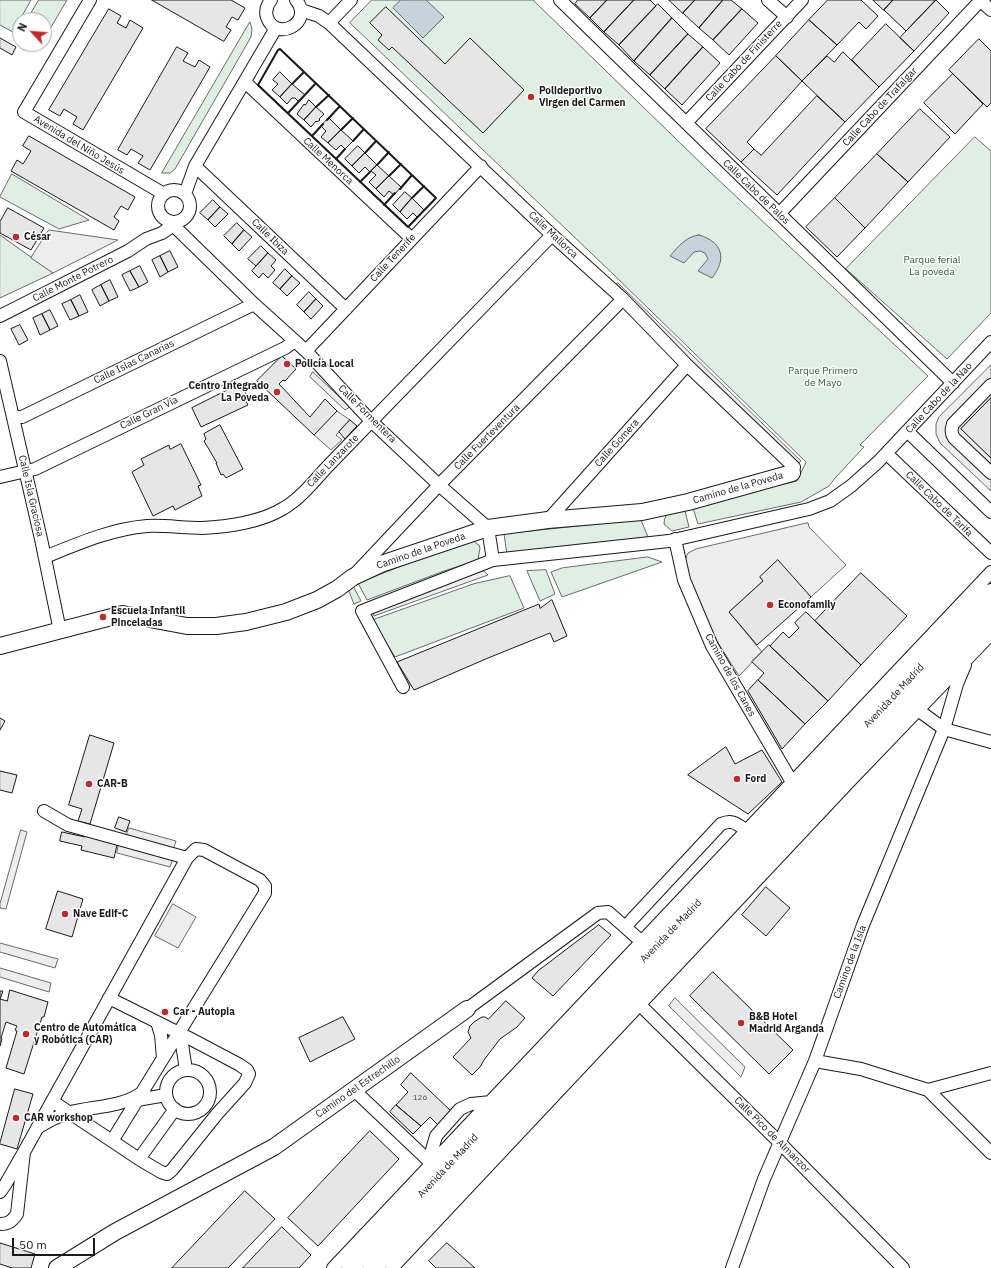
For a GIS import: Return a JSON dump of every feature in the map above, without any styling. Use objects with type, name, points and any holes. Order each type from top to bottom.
[{"type":"highway","name":"Avenida de Madrid","points":[[352,1268],[991,593]]},
{"type":"highway","name":"Avenida de Madrid","points":[[373,1268],[991,615]]},
{"type":"main road","name":"Camino de la Poveda","points":[[0,646],[123,614],[187,626],[216,626],[246,622],[286,612],[317,600],[337,589],[353,577],[381,564],[488,528],[548,520],[642,512],[688,502],[792,473]]},
{"type":"main road","name":"Camino del Estrechillo","points":[[57,1268],[115,1232],[274,1147],[467,1010]]},
{"type":"street","name":"Avenida del Niño Jesús","points":[[90,0],[24,112],[168,192]]},
{"type":"street","points":[[329,23],[351,0]]},
{"type":"street","name":"Calle Cabo de Palos","points":[[560,0],[953,383]]},
{"type":"street","points":[[768,0],[787,17]]},
{"type":"street","name":"Calle Cabo de Finisterre","points":[[686,123],[802,0]]},
{"type":"street","points":[[981,0],[991,10]]},
{"type":"street","name":"Calle Cabo de Trafalgar","points":[[779,214],[981,0]]},
{"type":"street","points":[[268,1],[267,16],[271,24],[276,28],[285,30],[294,26],[300,18],[299,5]]},
{"type":"street","name":"Calle Mallorca","points":[[299,5],[329,23],[552,235],[623,299],[686,366],[794,467],[792,473]]},
{"type":"street","points":[[168,192],[182,192],[188,198],[191,205],[190,212],[185,219],[176,224],[167,221],[160,213],[159,203],[168,192],[179,185],[195,166],[276,28]]},
{"type":"street","name":"Calle Menorca","points":[[245,82],[412,239]]},
{"type":"street","points":[[185,194],[195,166]]},
{"type":"street","name":"Calle Ibiza","points":[[195,166],[346,309]]},
{"type":"street","name":"Calle Tenerife","points":[[306,351],[481,166]]},
{"type":"street","name":"Calle Monte Potrero","points":[[146,239],[155,227],[160,213]]},
{"type":"street","name":"Calle Monte Potrero","points":[[0,316],[128,251],[146,239],[162,233],[176,224]]},
{"type":"street","name":"Calle Formentera","points":[[176,224],[254,304],[306,351],[372,421],[439,485],[488,528]]},
{"type":"street","name":"Calle Lanzarote","points":[[45,557],[88,540],[117,531],[147,526],[201,528],[218,527],[248,522],[284,508],[297,498],[552,235]]},
{"type":"street","name":"Calle Fuerteventura","points":[[353,577],[439,485],[623,299]]},
{"type":"street","name":"Calle Islas Canarias","points":[[13,417],[22,417],[254,304]]},
{"type":"street","name":"Calle Gran Vía","points":[[0,477],[35,469],[285,348],[295,341]]},
{"type":"street","name":"Calle Cabo de la Nao","points":[[886,454],[991,342]]},
{"type":"street","name":"Calle Isla Graciosa","points":[[0,361],[45,557],[60,631]]},
{"type":"street","name":"Calle Gomera","points":[[548,520],[686,366]]},
{"type":"street","points":[[991,385],[953,424],[951,429],[954,438],[991,473]]},
{"type":"street","points":[[907,431],[991,512]]},
{"type":"street","points":[[404,687],[362,611],[493,560],[669,541],[809,509],[830,501],[851,486],[886,454]]},
{"type":"street","name":"Calle Cabo de Tarifa","points":[[886,454],[991,553]]},
{"type":"street","points":[[488,528],[493,560]]},
{"type":"street","name":"Camino de los Canes","points":[[675,539],[684,580],[712,646],[792,782]]},
{"type":"street","points":[[333,1268],[991,572]]},
{"type":"street","points":[[392,1268],[991,634]]},
{"type":"street","name":"Camino de la Isla","points":[[732,1268],[764,1179],[815,1061],[863,925],[944,729],[957,684],[969,657]]},
{"type":"street","points":[[918,710],[944,729],[991,742]]},
{"type":"street","points":[[44,811],[68,825],[187,858]]},
{"type":"street","points":[[625,927],[721,824],[728,821],[734,822],[746,830]]},
{"type":"street","points":[[0,1192],[6,1185],[109,998],[160,918],[187,858],[196,849],[204,850],[260,880],[264,886],[265,893],[112,1141]]},
{"type":"street","name":"Camino del Estrechillo","points":[[467,1010],[598,913],[608,912],[642,942]]},
{"type":"street","points":[[52,1101],[68,1113],[140,1159],[167,1174],[172,1170],[217,1114],[246,1083],[249,1074],[247,1070],[240,1065],[179,1032],[109,998]]},
{"type":"street","name":"Calle Pico de Almanzor","points":[[640,1005],[780,1143],[903,1268]]},
{"type":"street","points":[[157,1022],[161,1035],[163,1058]]},
{"type":"street","points":[[179,1032],[186,1070]]},
{"type":"street","points":[[815,1061],[861,1069],[928,1090],[991,1153]]},
{"type":"street","points":[[186,1070],[202,1075],[207,1081],[209,1089],[209,1098],[205,1105],[198,1111],[191,1114],[182,1113],[175,1109],[169,1103],[166,1095],[168,1083],[175,1074],[186,1070]]},
{"type":"street","points":[[928,1090],[991,1073]]},
{"type":"street","points":[[354,1090],[431,1163]]},
{"type":"street","points":[[37,1128],[68,1113],[120,1103],[139,1097],[166,1095]]},
{"type":"street","points":[[431,1163],[432,1150],[436,1136],[460,1109],[471,1104],[491,1102]]},
{"type":"street","points":[[205,1105],[217,1114]]},
{"type":"street","points":[[140,1159],[175,1109]]},
{"type":"street","points":[[0,1224],[8,1223],[17,1214],[24,1152]]},
{"type":"green space","points":[[0,0],[31,0],[24,12],[12,12],[12,31],[0,25]]},
{"type":"green space","points":[[39,0],[67,0],[52,25],[52,12],[32,12]]},
{"type":"green space","name":"Parque Primero de Mayo","points":[[372,0],[533,0],[710,172],[928,376],[860,445],[864,447],[829,486],[801,502],[698,524],[692,505],[797,481],[806,462],[612,273],[350,23]]},
{"type":"green space","points":[[250,22],[252,29],[251,37],[175,169],[170,173],[162,173]]},
{"type":"green space","name":"Parque ferial La poveda","points":[[975,137],[991,151],[991,313],[947,359],[846,269]]},
{"type":"green space","points":[[12,174],[89,220],[59,229],[0,197]]},
{"type":"green space","points":[[0,235],[53,273],[0,298]]},
{"type":"green space","points":[[684,507],[689,527],[672,531],[664,524],[666,516],[670,512]]},
{"type":"green space","points":[[641,520],[648,537],[507,554],[504,534]]},
{"type":"green space","points":[[473,541],[479,545],[480,548],[478,560],[367,600],[358,583],[442,550]]},
{"type":"green space","points":[[648,557],[662,562],[562,597],[551,572],[562,568]]},
{"type":"green space","points":[[546,570],[555,594],[540,601],[527,571]]},
{"type":"green space","points":[[510,576],[524,608],[395,657],[372,620],[473,584]]},
{"type":"green space","points":[[353,586],[361,601],[354,604],[348,589]]},
{"type":"shaded area","points":[[401,0],[426,0],[444,17],[423,38],[393,8]]},
{"type":"shaded area","points":[[49,230],[118,240],[53,273],[31,258]]},
{"type":"shaded area","points":[[699,235],[713,242],[718,247],[720,252],[720,264],[712,278],[698,271],[708,259],[705,253],[700,251],[694,252],[684,263],[670,256],[679,245],[694,236]]},
{"type":"shaded area","points":[[618,283],[801,461],[794,467],[608,291]]},
{"type":"shaded area","points":[[991,365],[991,398],[961,429],[991,458],[991,491],[940,443],[936,434],[936,424],[939,417]]},
{"type":"shaded area","points":[[313,372],[350,407],[345,410],[310,377]]},
{"type":"shaded area","points":[[337,411],[350,420],[336,435],[342,440],[331,450],[314,435]]},
{"type":"shaded area","points":[[808,523],[809,527],[846,565],[811,597],[760,577],[763,581],[729,612],[762,652],[739,676],[710,630],[686,570],[685,560],[688,553],[696,549]]},
{"type":"shaded area","points":[[484,571],[488,575],[374,616],[372,610],[432,586]]},
{"type":"shaded area","points":[[129,828],[176,841],[173,850],[126,837]]},
{"type":"shaded area","points":[[21,830],[27,832],[6,909],[0,908],[0,904]]},
{"type":"shaded area","points":[[119,844],[173,858],[170,867],[117,853]]},
{"type":"shaded area","points":[[173,904],[196,917],[178,948],[155,936]]},
{"type":"shaded area","points":[[0,943],[58,959],[55,968],[0,952]]},
{"type":"shaded area","points":[[0,968],[51,983],[49,992],[0,977]]},
{"type":"shaded area","points":[[675,998],[745,1067],[741,1077],[669,1006]]},
{"type":"building","points":[[152,0],[231,0],[245,8],[238,20],[232,17],[226,27],[231,30],[224,41]]},
{"type":"building","points":[[578,0],[607,0],[590,18],[575,4]]},
{"type":"building","points":[[607,0],[634,0],[604,32],[590,18]]},
{"type":"building","points":[[634,0],[650,0],[656,6],[619,45],[604,32]]},
{"type":"building","points":[[669,0],[695,0],[683,13]]},
{"type":"building","points":[[695,0],[723,0],[699,28],[683,13]]},
{"type":"building","points":[[723,0],[731,0],[742,9],[713,40],[699,28]]},
{"type":"building","points":[[828,0],[861,0],[878,16],[866,29],[859,22],[837,45],[809,20]]},
{"type":"building","points":[[873,0],[893,0],[884,10]]},
{"type":"building","points":[[893,0],[936,0],[906,31],[884,10]]},
{"type":"building","points":[[936,0],[949,13],[914,51],[900,38]]},
{"type":"building","points":[[658,4],[672,18],[634,61],[619,45]]},
{"type":"building","points":[[386,7],[445,64],[470,38],[524,90],[483,133],[392,47],[389,50],[378,40],[382,35],[370,23]]},
{"type":"building","points":[[109,9],[121,16],[117,23],[126,28],[130,20],[143,28],[83,130],[73,124],[77,117],[64,109],[60,116],[49,110]]},
{"type":"building","points":[[742,9],[758,23],[729,55],[713,40]]},
{"type":"building","points":[[672,18],[688,34],[650,75],[634,61]]},
{"type":"building","points":[[809,20],[837,45],[802,81],[776,56]]},
{"type":"building","points":[[886,24],[914,51],[879,87],[852,60]]},
{"type":"building","points":[[688,34],[703,47],[665,89],[650,75]]},
{"type":"building","points":[[0,38],[12,45],[12,52],[14,52],[12,55],[0,48]]},
{"type":"building","points":[[979,39],[991,51],[991,103],[987,107],[949,70]]},
{"type":"building","points":[[177,47],[188,53],[183,61],[195,67],[199,60],[210,67],[150,170],[138,163],[143,156],[131,149],[127,155],[118,150]]},
{"type":"building","points":[[703,47],[720,63],[682,105],[665,89]]},
{"type":"building","points":[[843,52],[879,87],[845,122],[802,81],[827,56],[834,62]]},
{"type":"building","points":[[776,56],[802,81],[747,142],[754,149],[741,162],[706,129]]},
{"type":"building","points":[[280,72],[292,84],[280,97],[272,90],[278,84],[273,80]]},
{"type":"building","points":[[953,74],[983,104],[955,134],[924,103]]},
{"type":"building","points":[[292,84],[305,95],[299,102],[295,98],[292,98],[287,104],[280,97]]},
{"type":"building","points":[[817,96],[845,122],[777,195],[741,162],[754,149],[761,155]]},
{"type":"building","points":[[309,100],[316,107],[304,120],[297,114]]},
{"type":"building","points":[[316,107],[324,114],[319,119],[320,120],[317,122],[316,121],[311,127],[304,120]]},
{"type":"building","points":[[920,109],[950,137],[908,182],[877,154]]},
{"type":"building","points":[[329,118],[341,130],[328,143],[321,137],[326,131],[321,126]]},
{"type":"building","points":[[341,130],[353,141],[345,149],[341,145],[336,150],[328,143]]},
{"type":"building","points":[[29,136],[135,197],[128,210],[121,206],[114,217],[119,221],[114,230],[11,171],[17,160],[23,164],[31,151],[23,146]]},
{"type":"building","points":[[358,146],[365,153],[352,166],[345,159]]},
{"type":"building","points":[[365,153],[377,165],[370,172],[365,167],[359,173],[352,166]]},
{"type":"building","points":[[877,154],[908,182],[865,228],[835,198]]},
{"type":"building","points":[[377,165],[389,176],[376,189],[369,182],[376,175],[371,171]]},
{"type":"building","points":[[389,176],[401,187],[394,195],[389,191],[384,197],[376,189]]},
{"type":"building","points":[[405,192],[412,198],[400,212],[393,205]]},
{"type":"building","points":[[412,198],[424,210],[417,217],[413,213],[407,219],[400,212]]},
{"type":"building","points":[[835,198],[865,228],[837,257],[806,227]]},
{"type":"building","points":[[213,200],[220,207],[208,220],[200,213]]},
{"type":"building","points":[[220,207],[228,214],[215,227],[208,220]]},
{"type":"building","points":[[8,208],[44,228],[31,250],[0,233],[0,222]]},
{"type":"building","points":[[237,223],[244,230],[232,244],[224,236]]},
{"type":"building","points":[[244,230],[252,237],[239,251],[232,244]]},
{"type":"building","points":[[261,246],[268,253],[256,266],[248,259]]},
{"type":"building","points":[[170,251],[178,267],[168,272],[160,256]]},
{"type":"building","points":[[268,253],[276,260],[271,266],[275,270],[268,278],[263,273],[259,278],[252,271]]},
{"type":"building","points":[[160,256],[168,272],[160,277],[152,260]]},
{"type":"building","points":[[140,266],[148,282],[139,287],[130,271]]},
{"type":"building","points":[[285,269],[292,276],[280,289],[273,283]]},
{"type":"building","points":[[130,271],[139,287],[130,291],[122,275]]},
{"type":"building","points":[[292,276],[300,283],[287,296],[280,289]]},
{"type":"building","points":[[110,280],[118,297],[109,301],[101,285]]},
{"type":"building","points":[[101,285],[109,301],[100,306],[92,290]]},
{"type":"building","points":[[309,292],[316,299],[304,312],[297,305]]},
{"type":"building","points":[[80,295],[88,312],[79,316],[71,300]]},
{"type":"building","points":[[316,299],[323,306],[311,319],[304,312]]},
{"type":"building","points":[[71,300],[79,316],[70,320],[62,304]]},
{"type":"building","points":[[50,310],[58,326],[50,330],[42,314]]},
{"type":"building","points":[[42,314],[50,330],[40,335],[33,318]]},
{"type":"building","points":[[20,325],[28,340],[19,345],[11,329]]},
{"type":"building","name":"Centro Integrado La Poveda","points":[[282,356],[296,369],[285,381],[283,380],[279,384],[310,417],[325,399],[337,411],[314,435],[257,381]]},
{"type":"building","points":[[238,385],[240,389],[244,388],[248,405],[201,427],[192,408]]},
{"type":"building","points":[[991,398],[991,458],[961,429]]},
{"type":"building","points":[[350,420],[357,426],[345,439],[339,432]]},
{"type":"building","points":[[220,425],[243,469],[226,478],[223,474],[221,475],[217,463],[204,441],[206,439],[204,434]]},
{"type":"building","points":[[181,444],[201,485],[198,486],[202,496],[175,510],[173,506],[153,516],[132,472],[144,465],[141,459],[169,445],[170,449]]},
{"type":"building","name":"Econofamily","points":[[778,560],[811,597],[757,645],[729,612],[763,581],[760,577]]},
{"type":"building","points":[[861,573],[907,616],[861,665],[815,621]]},
{"type":"building","points":[[552,600],[567,636],[554,642],[550,633],[414,690],[397,662],[539,604],[540,608]]},
{"type":"building","points":[[806,612],[861,665],[828,701],[770,646],[783,632],[789,638],[799,628],[795,623]]},
{"type":"building","points":[[769,645],[828,701],[805,724],[758,680],[764,673],[752,662]]},
{"type":"building","points":[[758,680],[805,724],[782,749],[748,691]]},
{"type":"building","points":[[0,718],[5,721],[0,730]]},
{"type":"building","name":"CAR-B","points":[[90,735],[114,743],[90,824],[78,821],[82,809],[69,805]]},
{"type":"building","name":"Ford","points":[[726,747],[735,764],[762,750],[782,782],[748,814],[688,775]]},
{"type":"building","points":[[0,771],[17,775],[12,793],[0,790]]},
{"type":"building","points":[[119,817],[130,821],[126,832],[115,828]]},
{"type":"building","points":[[62,832],[85,837],[87,834],[118,841],[114,858],[81,850],[82,846],[60,841]]},
{"type":"building","points":[[766,887],[790,908],[766,936],[742,915]]},
{"type":"building","name":"Nave Edif-C","points":[[58,891],[83,899],[72,937],[46,929]]},
{"type":"building","points":[[599,925],[611,935],[553,996],[532,978],[538,971]]},
{"type":"building","name":"B&B Hotel Madrid Arganda","points":[[713,972],[793,1050],[769,1074],[690,996]]},
{"type":"building","name":"Centro de Automática y Robótica (CAR)","points":[[10,990],[48,1002],[24,1074],[6,1068],[17,1031],[15,1030],[17,1026],[6,1022],[0,1046],[0,999],[7,1001]]},
{"type":"building","points":[[0,991],[3,991],[0,999]]},
{"type":"building","points":[[506,1001],[525,1018],[517,1027],[500,1039],[480,1067],[472,1075],[453,1057],[471,1038],[468,1032],[470,1026],[482,1017],[488,1019]]},
{"type":"building","name":"Car - Autopia","points":[[163,1009],[169,1012],[167,1016],[161,1013]]},
{"type":"building","points":[[343,1017],[355,1039],[310,1062],[299,1038]]},
{"type":"building","points":[[411,1073],[451,1111],[438,1125],[430,1117],[421,1126],[396,1105],[408,1092],[401,1085]]},
{"type":"building","name":"CAR workshop","points":[[15,1089],[33,1094],[17,1149],[0,1144]]},
{"type":"building","points":[[396,1105],[421,1126],[413,1134],[390,1112]]},
{"type":"building","points":[[370,1131],[399,1159],[318,1246],[288,1218]]},
{"type":"building","points":[[245,1191],[275,1219],[228,1268],[172,1268]]},
{"type":"building","points":[[282,1227],[311,1255],[299,1268],[243,1268]]},
{"type":"building","points":[[0,1243],[35,1254],[31,1268],[12,1268],[0,1264]]},
{"type":"building","points":[[447,1243],[475,1268],[436,1268],[429,1261]]},
{"type":"wall","points":[[280,49],[436,198],[408,227],[258,85],[280,49]]},
{"type":"wall","points":[[292,84],[304,72]]},
{"type":"wall","points":[[288,113],[316,83]]},
{"type":"wall","points":[[316,107],[329,95]]},
{"type":"wall","points":[[327,120],[340,106]]},
{"type":"wall","points":[[341,130],[353,118]]},
{"type":"wall","points":[[312,136],[323,124]]},
{"type":"wall","points":[[353,141],[364,129]]},
{"type":"wall","points":[[365,153],[376,141]]},
{"type":"wall","points":[[336,159],[345,149]]},
{"type":"wall","points":[[377,165],[389,152]]},
{"type":"wall","points":[[389,176],[401,164]]},
{"type":"wall","points":[[360,182],[370,172]]},
{"type":"wall","points":[[400,189],[412,175]]},
{"type":"wall","points":[[412,198],[424,186]]},
{"type":"wall","points":[[384,205],[395,193]]},
{"type":"place","name":"Polideportivo Virgen del Carmen","points":[[531,97]]},
{"type":"place","name":"César","points":[[16,237]]},
{"type":"place","name":"Policía Local","points":[[287,364]]},
{"type":"place","name":"Centro Integrado La Poveda","points":[[277,392]]},
{"type":"place","name":"Econofamily","points":[[770,605]]},
{"type":"place","name":"Escuela Infantil Pinceladas","points":[[103,617]]},
{"type":"place","name":"Ford","points":[[737,779]]},
{"type":"place","name":"CAR-B","points":[[89,784]]},
{"type":"place","name":"Nave Edif-C","points":[[65,914]]},
{"type":"place","name":"Car - Autopia","points":[[165,1012]]},
{"type":"place","name":"B&B Hotel Madrid Arganda","points":[[741,1023]]},
{"type":"place","name":"Centro de Automática y Robótica (CAR)","points":[[26,1034]]},
{"type":"place","name":"CAR workshop","points":[[16,1118]]}]
